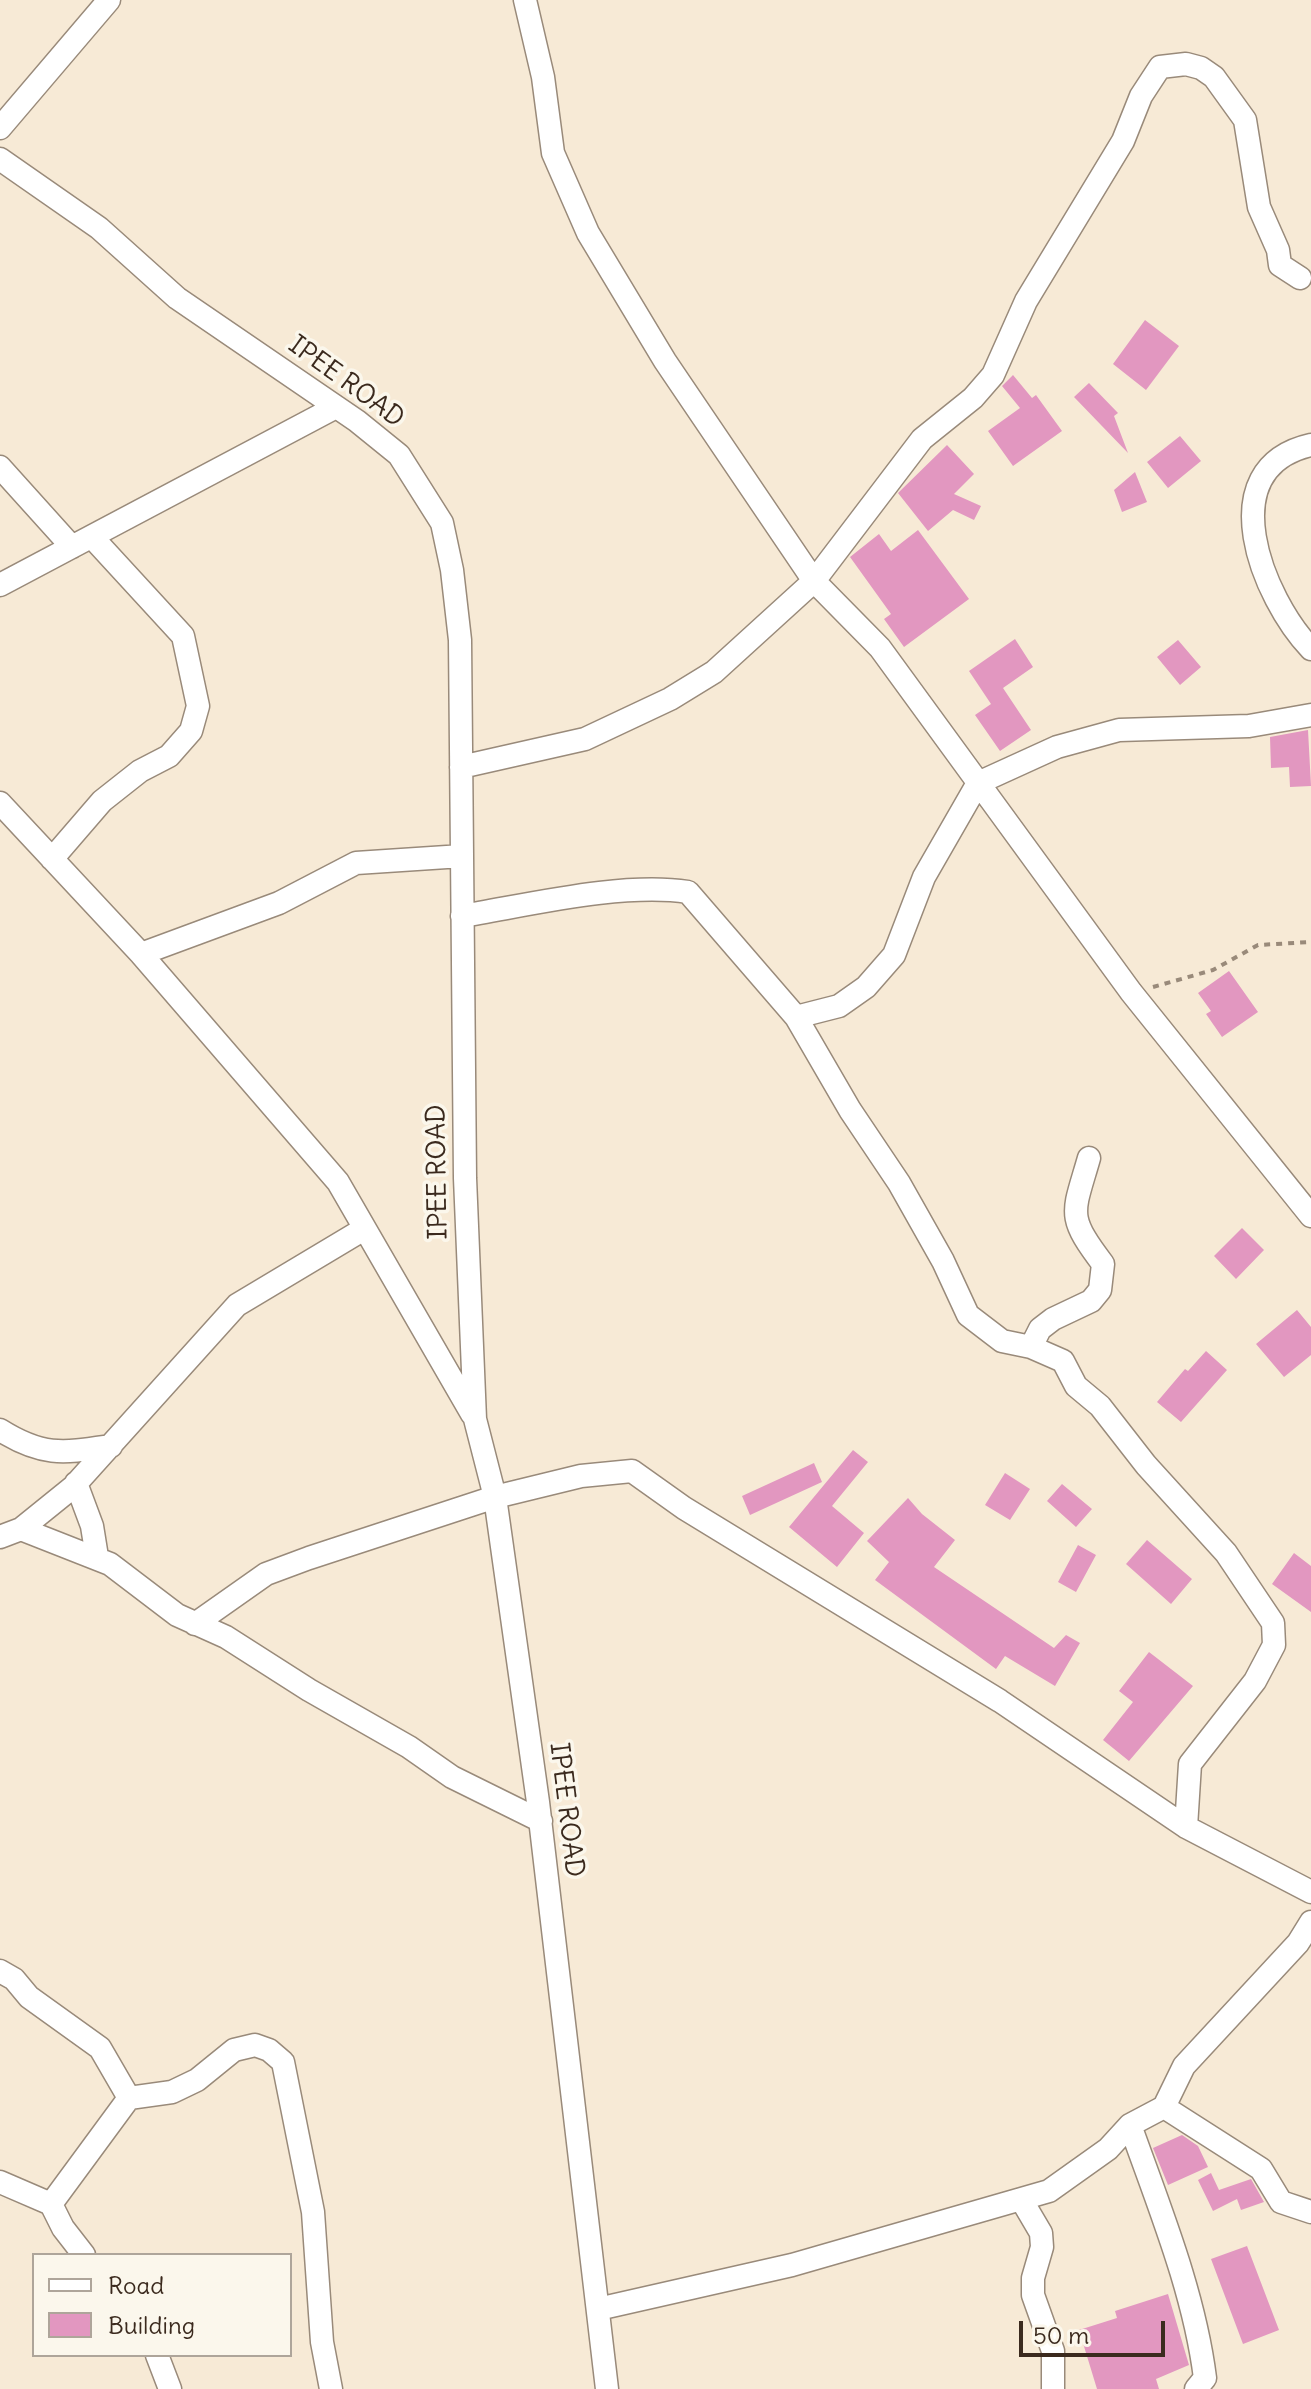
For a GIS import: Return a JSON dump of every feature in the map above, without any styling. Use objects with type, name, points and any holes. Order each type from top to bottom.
[{"type":"street","points":[[2,121],[109,0]]},
{"type":"street","points":[[525,0],[543,77],[553,153],[588,233],[665,361],[814,581],[880,648],[1131,992],[1311,1216]]},
{"type":"street","points":[[461,767],[585,739],[670,699],[714,672],[814,581],[922,439],[973,398],[993,375],[1026,301],[1123,141],[1141,96],[1160,67],[1186,64],[1201,68],[1214,77],[1245,120],[1259,207],[1278,250],[1280,265],[1300,278]]},
{"type":"street","name":"IPEE ROAD","points":[[0,159],[99,228],[177,298],[336,407],[399,455],[442,523],[452,570],[460,640],[465,1178],[475,1419],[495,1497],[541,1821],[607,2389]]},
{"type":"street","points":[[0,585],[336,407]]},
{"type":"street","points":[[1311,445],[1273,461],[1260,486],[1253,527],[1257,553],[1273,597],[1289,626],[1311,649]]},
{"type":"street","points":[[0,467],[183,636],[198,706],[191,731],[169,756],[140,771],[102,801],[52,859]]},
{"type":"street","points":[[796,1017],[839,1006],[866,987],[894,955],[924,877],[978,783],[1057,747],[1119,730],[1249,726],[1311,715]]},
{"type":"street","points":[[0,803],[141,954],[338,1182],[475,1419]]},
{"type":"street","points":[[141,954],[279,903],[356,863],[462,856]]},
{"type":"street","points":[[462,916],[610,892],[667,889],[688,892],[796,1017],[850,1110],[899,1183],[943,1261],[968,1315],[983,1330],[1002,1341],[1031,1347],[1063,1361],[1076,1386],[1100,1406],[1146,1465],[1226,1553],[1273,1623],[1274,1645],[1255,1681],[1190,1764],[1186,1827]]},
{"type":"street","points":[[1031,1347],[1040,1329],[1053,1319],[1091,1301],[1100,1290],[1103,1264],[1083,1240],[1074,1212],[1089,1158]]},
{"type":"street","points":[[0,1537],[21,1529],[76,1483],[237,1305],[364,1229]]},
{"type":"street","points":[[0,1430],[37,1451],[62,1453],[111,1446]]},
{"type":"street","points":[[195,1624],[266,1574],[495,1497],[581,1476],[622,1471],[640,1474],[684,1508],[1000,1701],[1186,1827],[1311,1892]]},
{"type":"street","points":[[76,1483],[92,1526],[97,1557]]},
{"type":"street","points":[[21,1529],[97,1557],[161,1605],[226,1637],[309,1690],[409,1747],[452,1777],[541,1821]]},
{"type":"street","points":[[598,2309],[792,2265],[1049,2191],[1108,2149],[1130,2125],[1164,2107],[1184,2066],[1305,1940],[1311,1922]]},
{"type":"street","points":[[0,1971],[14,1979],[29,1997],[100,2048],[129,2098]]},
{"type":"street","points":[[51,2204],[129,2098],[172,2092],[197,2080],[234,2050],[255,2045],[269,2050],[283,2062],[313,2212],[322,2342],[331,2389]]},
{"type":"street","points":[[1164,2107],[1261,2169],[1281,2202],[1311,2212]]},
{"type":"street","points":[[1130,2125],[1175,2252],[1202,2354],[1205,2378],[1196,2389]]},
{"type":"street","points":[[0,2182],[51,2204],[63,2228],[82,2253]]},
{"type":"street","points":[[1021,2199],[1041,2233],[1042,2247],[1036,2265],[1033,2295],[1053,2351],[1053,2389]]},
{"type":"street","points":[[158,2357],[170,2389]]},
{"type":"path","points":[[1131,992],[1213,970],[1258,945],[1311,942]]},
{"type":"building","points":[[1145,320],[1179,346],[1146,390],[1113,364]]},
{"type":"building","points":[[1013,375],[1032,398],[1036,395],[1062,431],[1013,466],[988,431],[1020,408],[1002,386]]},
{"type":"building","points":[[1089,383],[1118,413],[1114,416],[1128,453],[1074,397]]},
{"type":"building","points":[[1180,436],[1201,461],[1168,488],[1147,462]]},
{"type":"building","points":[[947,445],[974,474],[954,494],[981,506],[974,520],[953,510],[928,531],[898,493]]},
{"type":"building","points":[[1135,472],[1147,502],[1122,512],[1114,490]]},
{"type":"building","points":[[918,530],[969,599],[904,647],[884,619],[891,614],[850,557],[879,534],[891,551]]},
{"type":"building","points":[[1015,639],[1033,667],[1003,688],[1031,730],[1000,751],[975,715],[991,704],[969,671]]},
{"type":"building","points":[[1178,640],[1201,667],[1180,685],[1157,657]]},
{"type":"building","points":[[1308,730],[1311,786],[1290,787],[1289,767],[1271,768],[1270,737]]},
{"type":"building","points":[[1229,971],[1258,1012],[1222,1037],[1206,1014],[1211,1011],[1198,993]]},
{"type":"building","points":[[1242,1228],[1264,1250],[1236,1279],[1214,1256]]},
{"type":"building","points":[[1297,1310],[1311,1327],[1311,1355],[1284,1377],[1256,1344]]},
{"type":"building","points":[[1206,1351],[1227,1370],[1181,1422],[1157,1402],[1185,1369],[1188,1371]]},
{"type":"building","points":[[853,1450],[868,1462],[832,1506],[864,1533],[837,1567],[789,1527]]},
{"type":"building","points":[[814,1463],[822,1482],[750,1515],[742,1496]]},
{"type":"building","points":[[1005,1473],[1030,1489],[1010,1520],[985,1505]]},
{"type":"building","points":[[1062,1484],[1092,1509],[1076,1527],[1047,1501]]},
{"type":"building","points":[[908,1498],[922,1514],[955,1540],[934,1567],[1054,1648],[1066,1635],[1080,1643],[1055,1686],[1005,1656],[996,1669],[875,1580],[889,1562],[867,1541]]},
{"type":"building","points":[[1147,1540],[1192,1579],[1171,1604],[1126,1564]]},
{"type":"building","points":[[1078,1545],[1096,1555],[1076,1592],[1058,1582]]},
{"type":"building","points":[[1294,1553],[1311,1566],[1311,1612],[1272,1584]]},
{"type":"building","points":[[1149,1652],[1193,1686],[1129,1761],[1103,1740],[1133,1702],[1119,1691]]},
{"type":"building","points":[[1182,2135],[1198,2146],[1208,2167],[1168,2185],[1153,2148]]},
{"type":"building","points":[[1211,2173],[1219,2190],[1251,2179],[1264,2202],[1241,2210],[1237,2199],[1213,2211],[1198,2180]]},
{"type":"building","points":[[1247,2246],[1279,2330],[1243,2344],[1211,2259]]},
{"type":"building","points":[[1168,2294],[1189,2365],[1156,2379],[1159,2389],[1097,2389],[1079,2330],[1117,2318],[1115,2311]]}]
